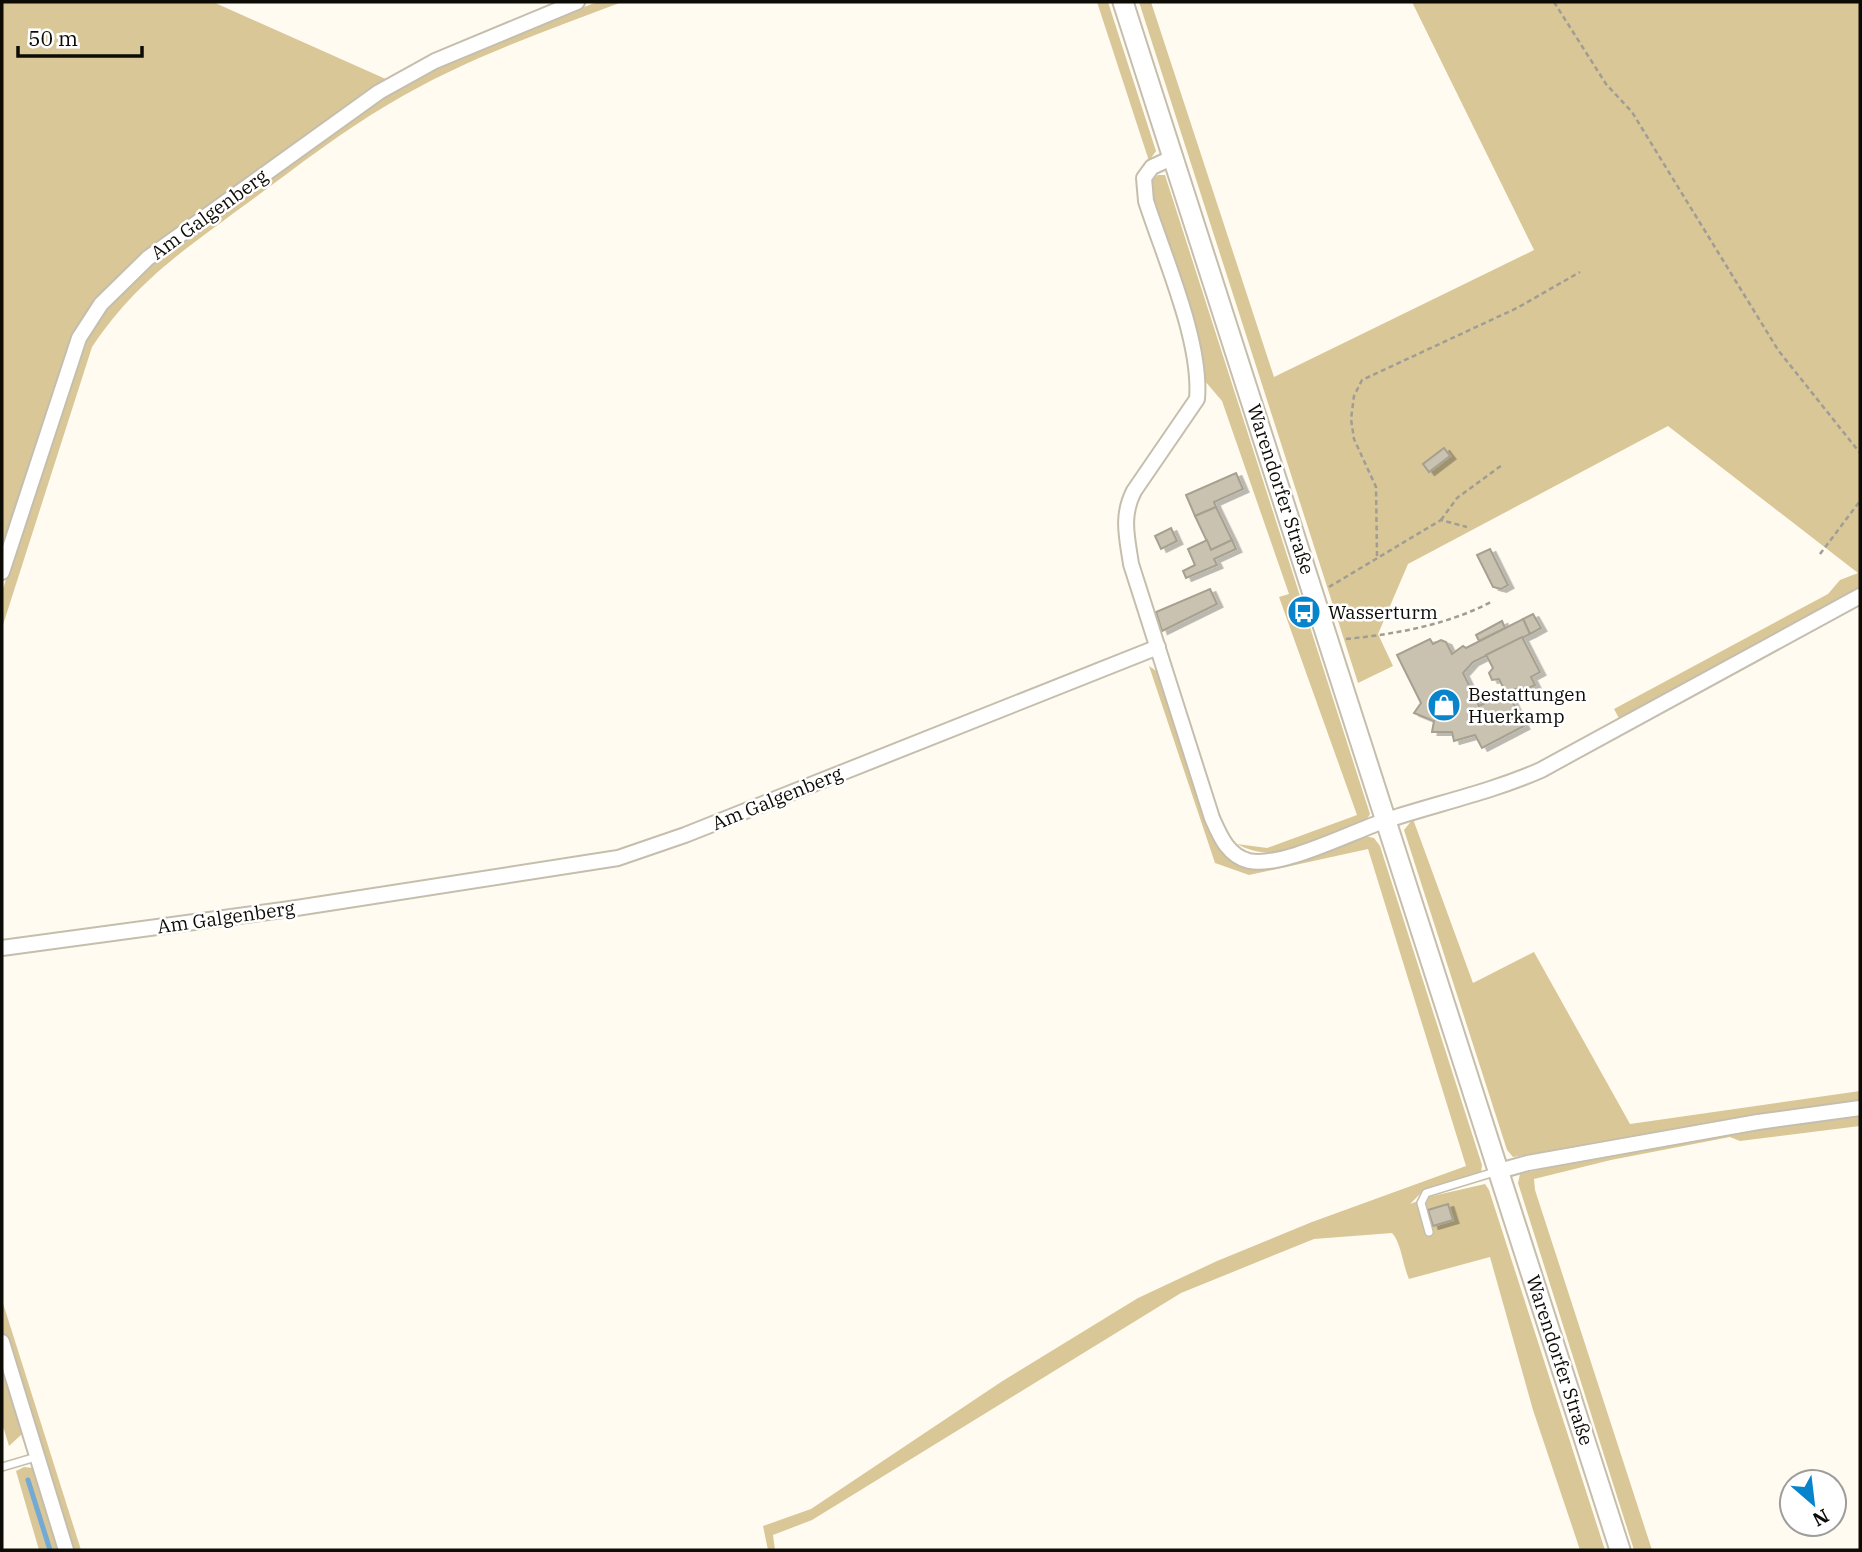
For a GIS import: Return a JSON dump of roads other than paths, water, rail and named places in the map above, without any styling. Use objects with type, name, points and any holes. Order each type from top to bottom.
[{"type":"main road","name":"Warendorfer Straße","points":[[1123,2],[1620,1550]]},
{"type":"street","name":"Am Galgenberg","points":[[2,572],[79,338],[101,304],[148,258],[379,92],[435,61],[577,2]]},
{"type":"street","points":[[1174,157],[1152,167],[1144,178],[1146,201],[1194,351],[1198,381],[1197,399],[1126,506],[1125,524],[1131,564],[1212,818],[1231,852],[1246,860],[1280,860],[1386,820],[1506,785],[1541,770],[1860,596]]},
{"type":"street","name":"Am Galgenberg","points":[[2,948],[290,909],[618,858],[685,835],[1158,647]]},
{"type":"street","points":[[1499,1171],[1528,1163],[1758,1122],[1860,1108]]},
{"type":"street","points":[[2,1342],[66,1550]]},
{"type":"lane","points":[[1429,1232],[1421,1203],[1426,1193],[1499,1171]]},
{"type":"lane","points":[[2,1467],[36,1457]]},
{"type":"waterway","points":[[28,1480],[50,1550]]},
{"type":"place","name":"Wasserturm","points":[[1304,612]]},
{"type":"place","name":"Bestattungen Huerkamp","points":[[1444,705]]}]
